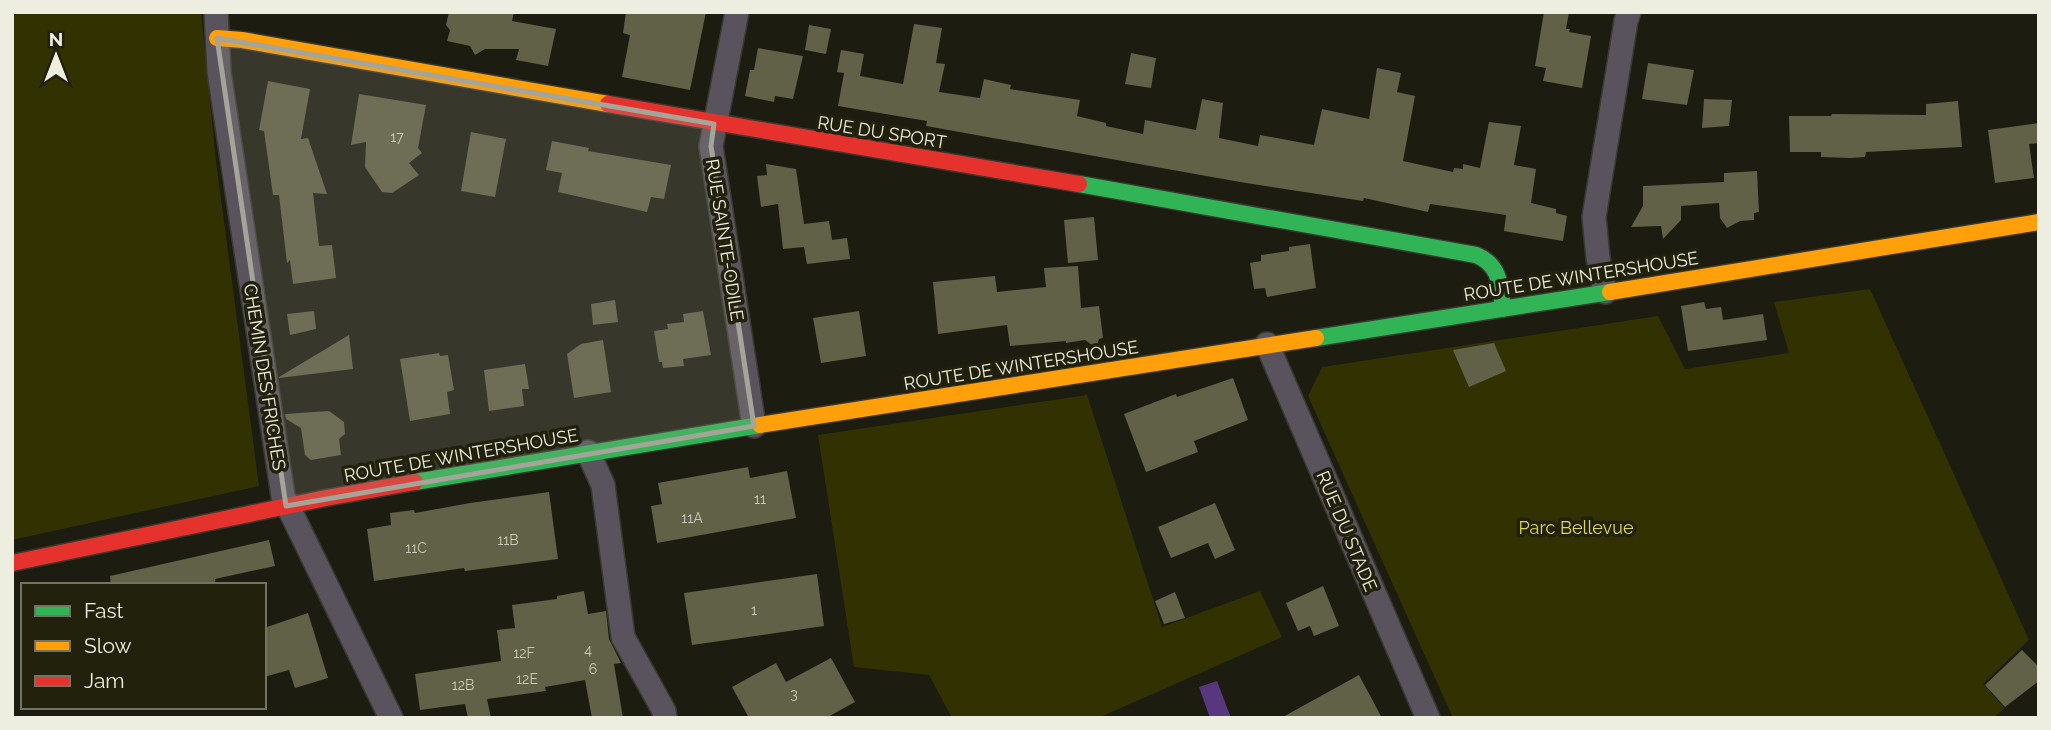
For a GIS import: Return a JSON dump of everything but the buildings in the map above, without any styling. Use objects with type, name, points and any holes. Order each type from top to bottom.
[{"type":"street","name":"CHEMIN DES FRICHES","points":[[216,12],[219,72],[286,506],[391,718]]},
{"type":"street","name":"RUE SAINTE-ODILE","points":[[737,12],[710,146],[754,426]]},
{"type":"street","points":[[1605,292],[1594,217],[1629,12]]},
{"type":"street","name":"RUE DU SPORT","points":[[217,38],[242,40],[714,124],[1216,206],[1476,255],[1486,258],[1496,269],[1503,309]]},
{"type":"street","name":"ROUTE DE WINTERSHOUSE","points":[[12,563],[286,506],[588,452],[2039,222]]},
{"type":"street","name":"RUE DU STADE","points":[[1267,344],[1428,718]]},
{"type":"street","points":[[588,452],[603,485],[623,637],[664,711],[665,718]]},
{"type":"highlighted area","points":[[217,38],[714,124],[711,146],[754,426],[286,506]]},
{"type":"green space","points":[[12,12],[201,12],[216,161],[259,486],[12,540]]},
{"type":"green space","name":"Parc Bellevue","points":[[1870,289],[2029,640],[1983,684],[2005,708],[1993,718],[1453,718],[1308,396],[1322,367],[1658,316],[1685,369],[1789,353],[1774,302]]},
{"type":"green space","points":[[1087,395],[1162,627],[1260,591],[1282,637],[1098,718],[952,718],[929,675],[854,667],[818,435]]},
{"type":"shaded area","points":[[1217,681],[1231,718],[1210,718],[1199,687]]},
{"type":"traffic: fast","points":[[1079,184],[1476,255],[1495,270],[1503,309]]},
{"type":"traffic: fast","points":[[1316,338],[1610,292]]},
{"type":"traffic: fast","points":[[415,482],[760,425]]},
{"type":"traffic: slow","points":[[217,38],[242,40],[608,104]]},
{"type":"traffic: slow","points":[[1610,292],[2039,222]]},
{"type":"traffic: slow","points":[[760,425],[1316,338]]},
{"type":"traffic: jam","points":[[608,104],[1079,184]]},
{"type":"traffic: jam","points":[[12,563],[415,482]]}]
